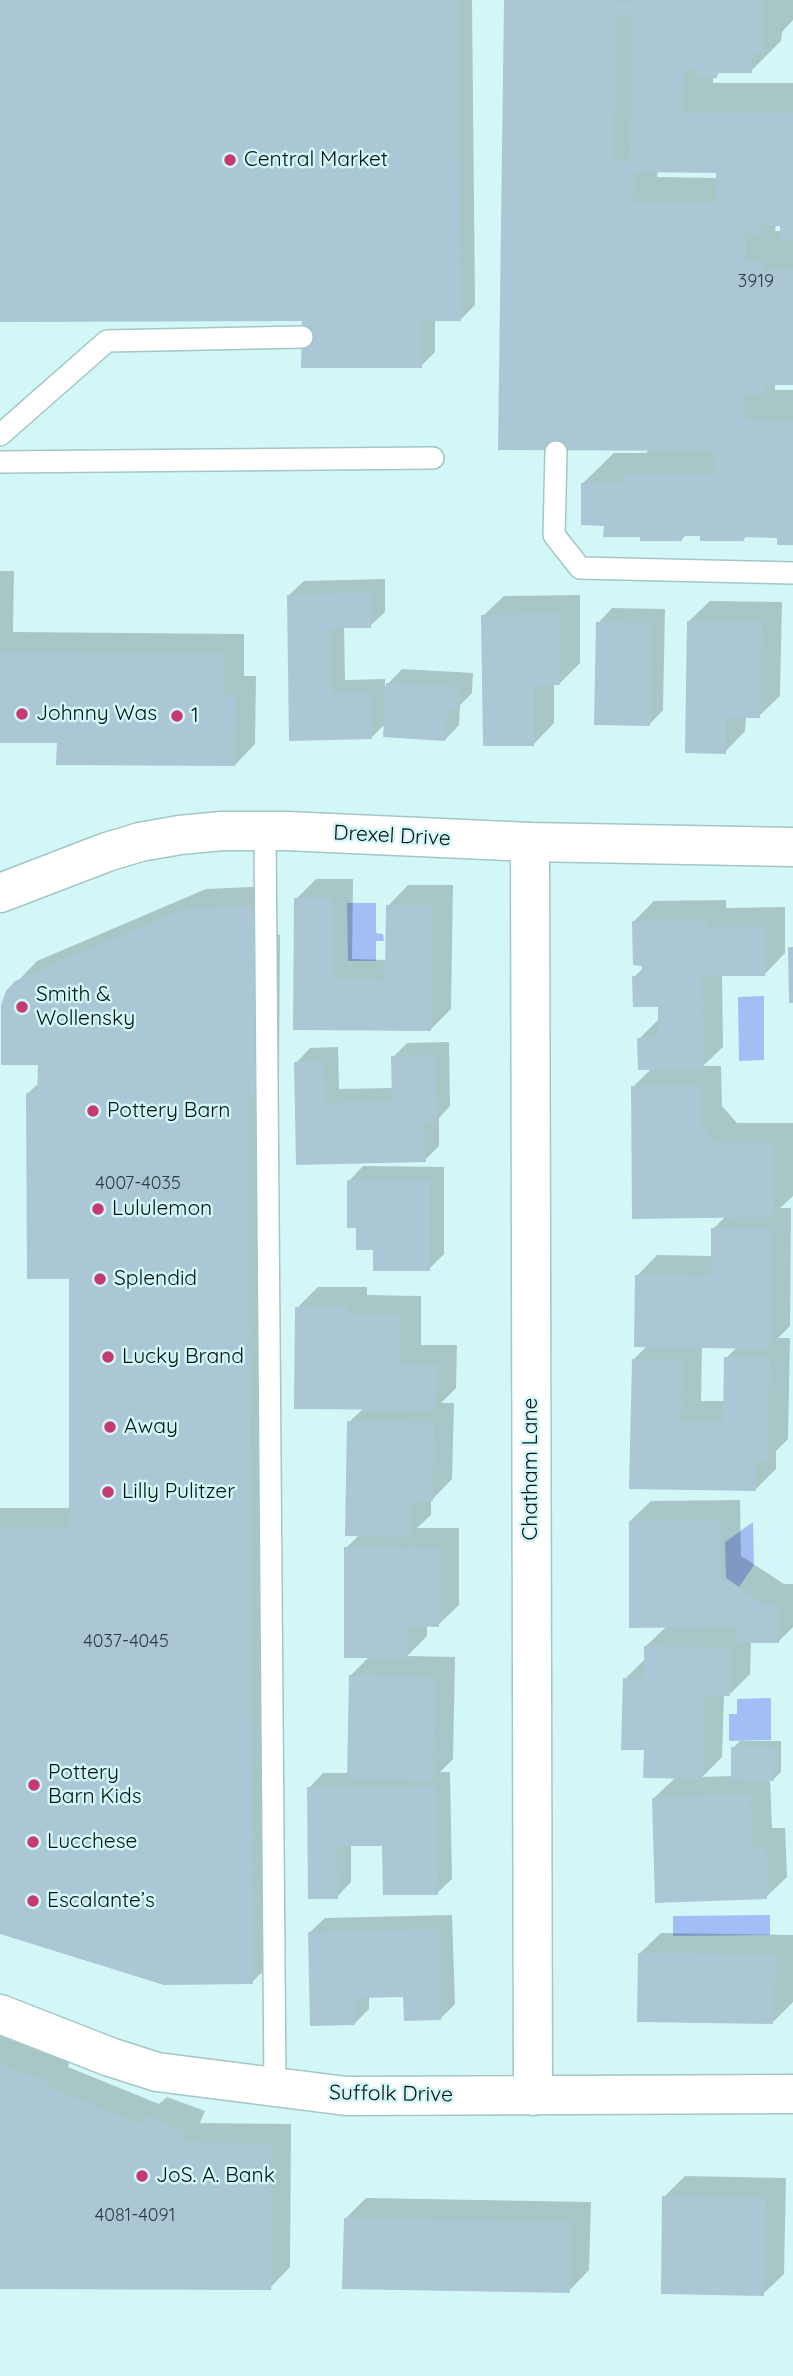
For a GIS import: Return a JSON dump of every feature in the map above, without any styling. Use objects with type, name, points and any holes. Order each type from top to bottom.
[{"type":"street","name":"Drexel Drive","points":[[0,893],[140,842],[222,831],[530,842],[793,847]]},
{"type":"street","name":"Chatham Lane","points":[[530,842],[533,2096]]},
{"type":"street","name":"Suffolk Drive","points":[[0,2014],[110,2057],[158,2072],[346,2096],[793,2094]]},
{"type":"lane","points":[[0,435],[107,341],[302,337]]},
{"type":"lane","points":[[556,452],[554,535],[580,568],[793,573]]},
{"type":"lane","points":[[0,462],[433,458]]},
{"type":"lane","points":[[265,832],[275,2087]]},
{"type":"water","points":[[347,903],[376,903],[376,933],[383,934],[384,941],[376,941],[376,961],[348,961]]},
{"type":"water","points":[[764,996],[764,1060],[739,1061],[738,997]]},
{"type":"water","points":[[753,1522],[754,1565],[739,1587],[726,1578],[725,1542]]},
{"type":"water","points":[[771,1698],[771,1740],[729,1741],[729,1714],[737,1714],[737,1699]]},
{"type":"water","points":[[770,1915],[770,1935],[673,1936],[673,1916]]},
{"type":"building","name":"Central Market","points":[[0,0],[458,0],[461,321],[421,321],[422,368],[301,368],[302,321],[0,322]]},
{"type":"building","points":[[504,0],[763,0],[763,53],[752,53],[752,73],[718,73],[717,78],[696,78],[696,69],[684,69],[683,113],[793,113],[793,240],[780,240],[780,226],[762,226],[762,234],[746,234],[746,261],[762,261],[763,270],[793,270],[793,385],[765,385],[765,394],[745,394],[745,419],[793,422],[793,545],[777,545],[777,538],[744,537],[744,541],[700,541],[700,536],[682,536],[682,541],[640,541],[640,537],[603,537],[604,526],[581,525],[581,483],[622,483],[623,474],[714,474],[715,451],[498,450]],"holes":[[[617,16],[632,16],[630,159],[613,159]],[[634,172],[716,173],[716,203],[633,202]]]},
{"type":"building","points":[[371,593],[371,628],[330,628],[331,693],[371,692],[372,739],[289,741],[287,595]]},
{"type":"building","points":[[560,614],[560,685],[534,685],[534,746],[483,746],[481,615]]},
{"type":"building","points":[[687,621],[762,622],[760,718],[726,718],[726,754],[685,753]]},
{"type":"building","points":[[596,622],[651,623],[650,726],[594,725]]},
{"type":"building","points":[[0,652],[224,654],[224,696],[236,696],[235,766],[56,765],[57,743],[0,743]]},
{"type":"building","points":[[386,683],[459,687],[458,710],[447,709],[445,741],[383,737]]},
{"type":"building","points":[[294,898],[333,898],[333,979],[385,980],[386,905],[433,905],[431,1031],[293,1030]]},
{"type":"building","points":[[253,906],[256,923],[259,1096],[248,1096],[253,1984],[164,1985],[0,1934],[0,1528],[69,1528],[69,1279],[27,1279],[26,1093],[37,1093],[38,1065],[1,1065],[1,1005],[6,991],[15,981],[184,909]]},
{"type":"building","points":[[706,920],[706,927],[765,927],[765,976],[702,976],[703,1069],[638,1070],[637,1038],[658,1038],[658,1007],[633,1007],[632,976],[642,976],[642,966],[633,965],[632,921]]},
{"type":"building","points":[[788,947],[793,947],[793,1003],[789,1003]]},
{"type":"building","points":[[435,1055],[437,1122],[424,1123],[426,1162],[296,1165],[294,1062],[324,1061],[325,1103],[392,1101],[391,1056]]},
{"type":"building","points":[[631,1086],[701,1086],[702,1127],[716,1143],[773,1143],[774,1217],[632,1219]]},
{"type":"building","points":[[347,1180],[430,1180],[430,1271],[373,1271],[373,1250],[356,1250],[356,1228],[347,1228]]},
{"type":"building","points":[[711,1228],[771,1228],[770,1349],[634,1347],[635,1275],[711,1276]]},
{"type":"building","points":[[295,1307],[347,1307],[347,1315],[401,1315],[401,1365],[437,1365],[436,1410],[294,1409]]},
{"type":"building","points":[[724,1357],[770,1358],[768,1461],[756,1461],[756,1491],[629,1489],[632,1359],[682,1361],[681,1421],[723,1421]]},
{"type":"building","points":[[347,1421],[434,1423],[433,1501],[411,1501],[411,1537],[345,1536]]},
{"type":"building","points":[[721,1520],[721,1576],[763,1604],[779,1604],[779,1643],[737,1643],[737,1627],[629,1628],[629,1521]]},
{"type":"building","points":[[344,1547],[439,1548],[439,1627],[407,1626],[407,1658],[344,1658]]},
{"type":"building","points":[[644,1646],[731,1648],[730,1696],[705,1695],[703,1779],[643,1778],[644,1750],[621,1750],[623,1678],[644,1679]]},
{"type":"building","points":[[349,1675],[435,1677],[433,1781],[347,1779]]},
{"type":"building","points":[[731,1747],[775,1748],[774,1781],[731,1780]]},
{"type":"building","points":[[437,1786],[438,1895],[383,1895],[382,1846],[337,1846],[338,1899],[308,1899],[307,1787]]},
{"type":"building","points":[[750,1794],[752,1848],[766,1848],[767,1899],[655,1903],[652,1798]]},
{"type":"building","points":[[439,1929],[441,2020],[404,2021],[403,1997],[355,1998],[355,2025],[310,2026],[308,1932]]},
{"type":"building","points":[[638,1953],[775,1955],[773,2024],[637,2022]]},
{"type":"building","points":[[0,2064],[50,2083],[49,2087],[141,2125],[145,2116],[185,2132],[181,2142],[271,2144],[271,2290],[0,2289]]},
{"type":"building","points":[[662,2196],[766,2198],[764,2296],[661,2294]]},
{"type":"building","points":[[344,2218],[571,2222],[570,2293],[342,2289]]},
{"type":"place","name":"Central Market","points":[[230,160]]},
{"type":"place","name":"Johnny Was","points":[[22,714]]},
{"type":"place","name":"1","points":[[177,716]]},
{"type":"place","name":"Smith & Wollensky","points":[[22,1007]]},
{"type":"place","name":"Pottery Barn","points":[[93,1111]]},
{"type":"place","name":"Lululemon","points":[[98,1209]]},
{"type":"place","name":"Splendid","points":[[100,1279]]},
{"type":"place","name":"Lucky Brand","points":[[108,1357]]},
{"type":"place","name":"Away","points":[[110,1427]]},
{"type":"place","name":"Lilly Pulitzer","points":[[108,1492]]},
{"type":"place","name":"Pottery Barn Kids","points":[[34,1785]]},
{"type":"place","name":"Lucchese","points":[[33,1842]]},
{"type":"place","name":"Escalante’s","points":[[33,1901]]},
{"type":"place","name":"JoS. A. Bank","points":[[142,2176]]}]
